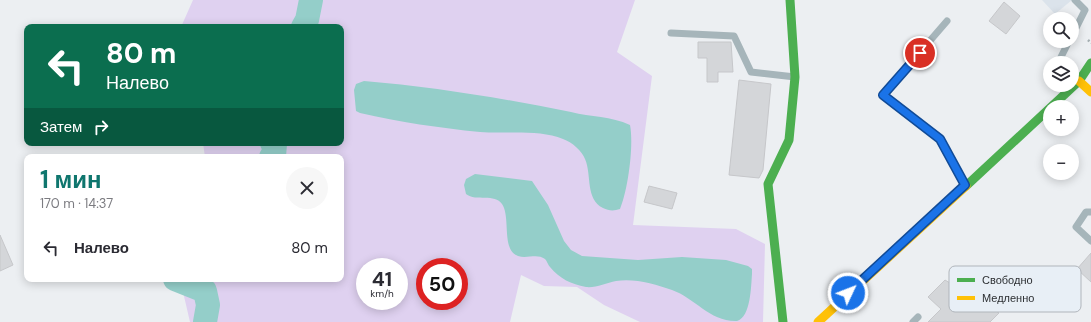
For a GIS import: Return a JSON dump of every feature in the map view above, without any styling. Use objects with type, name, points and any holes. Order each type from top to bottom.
[{"type":"main road","points":[[783,322],[768,184],[789,140],[795,77],[790,0]]},
{"type":"main road","points":[[1079,75],[1091,63]]},
{"type":"main road","points":[[1079,78],[1091,76]]},
{"type":"main road","points":[[1079,81],[1091,92]]},
{"type":"main road","points":[[818,322],[965,185],[1061,92]]},
{"type":"lane","points":[[1075,0],[1085,10],[1079,22]]},
{"type":"lane","points":[[947,21],[883,95],[940,139],[965,185]]},
{"type":"lane","points":[[671,33],[734,36],[751,72],[795,77]]},
{"type":"lane","points":[[1091,212],[1086,212],[1076,227],[1091,241]]},
{"type":"path","points":[[1088,40],[1091,43]]},
{"type":"shaded area","points":[[193,0],[635,0],[617,52],[652,76],[633,225],[736,229],[765,244],[763,322],[640,322],[604,305],[577,287],[544,286],[521,275],[510,322],[190,322],[181,282],[344,282],[344,154],[205,154],[203,146],[344,146],[344,24],[182,24]]},
{"type":"shaded area","points":[[1042,0],[1072,0],[1057,12],[1053,12]]},
{"type":"water","points":[[364,81],[416,86],[494,98],[578,114],[608,118],[630,125],[630,167],[626,191],[620,209],[607,210],[597,204],[591,193],[587,165],[584,156],[576,147],[566,140],[544,134],[522,132],[480,132],[450,129],[360,113],[356,111],[354,90],[356,84]]},
{"type":"water","points":[[475,174],[532,181],[548,205],[564,241],[571,250],[582,256],[638,260],[682,257],[726,260],[748,266],[752,269],[751,293],[748,308],[745,314],[737,321],[719,318],[688,298],[672,290],[644,282],[623,280],[594,287],[581,286],[562,278],[542,257],[518,256],[513,253],[510,247],[505,210],[502,204],[495,199],[475,197],[466,194],[464,185],[466,179]]},
{"type":"building","points":[[1004,2],[1020,16],[1006,34],[989,21]]},
{"type":"building","points":[[698,42],[731,42],[733,72],[718,72],[718,82],[707,82],[707,58],[698,58]]},
{"type":"building","points":[[739,80],[771,84],[763,170],[759,178],[729,175]]},
{"type":"building","points":[[649,186],[677,193],[672,209],[644,202]]},
{"type":"building","points":[[0,235],[13,265],[0,271]]},
{"type":"building","points":[[1091,253],[1091,282],[1081,273],[1081,266],[1080,266]]},
{"type":"building","points":[[945,280],[949,282],[949,312],[999,313],[990,322],[928,322],[941,309],[928,297]]},
{"type":"waterway","points":[[305,24],[311,0]]},
{"type":"waterway","points":[[274,154],[275,146]]},
{"type":"waterway","points":[[182,282],[205,291],[208,305],[205,322]]},
{"type":"traffic: fast","points":[[783,322],[768,184],[789,140],[795,77],[790,0]]},
{"type":"traffic: fast","points":[[966,186],[1079,81],[1091,63]]},
{"type":"traffic: slow","points":[[1079,81],[1091,92]]},
{"type":"traffic: slow","points":[[818,322],[966,186]]},
{"type":"route","points":[[848,293],[965,185],[940,139],[883,95],[920,53]]}]
